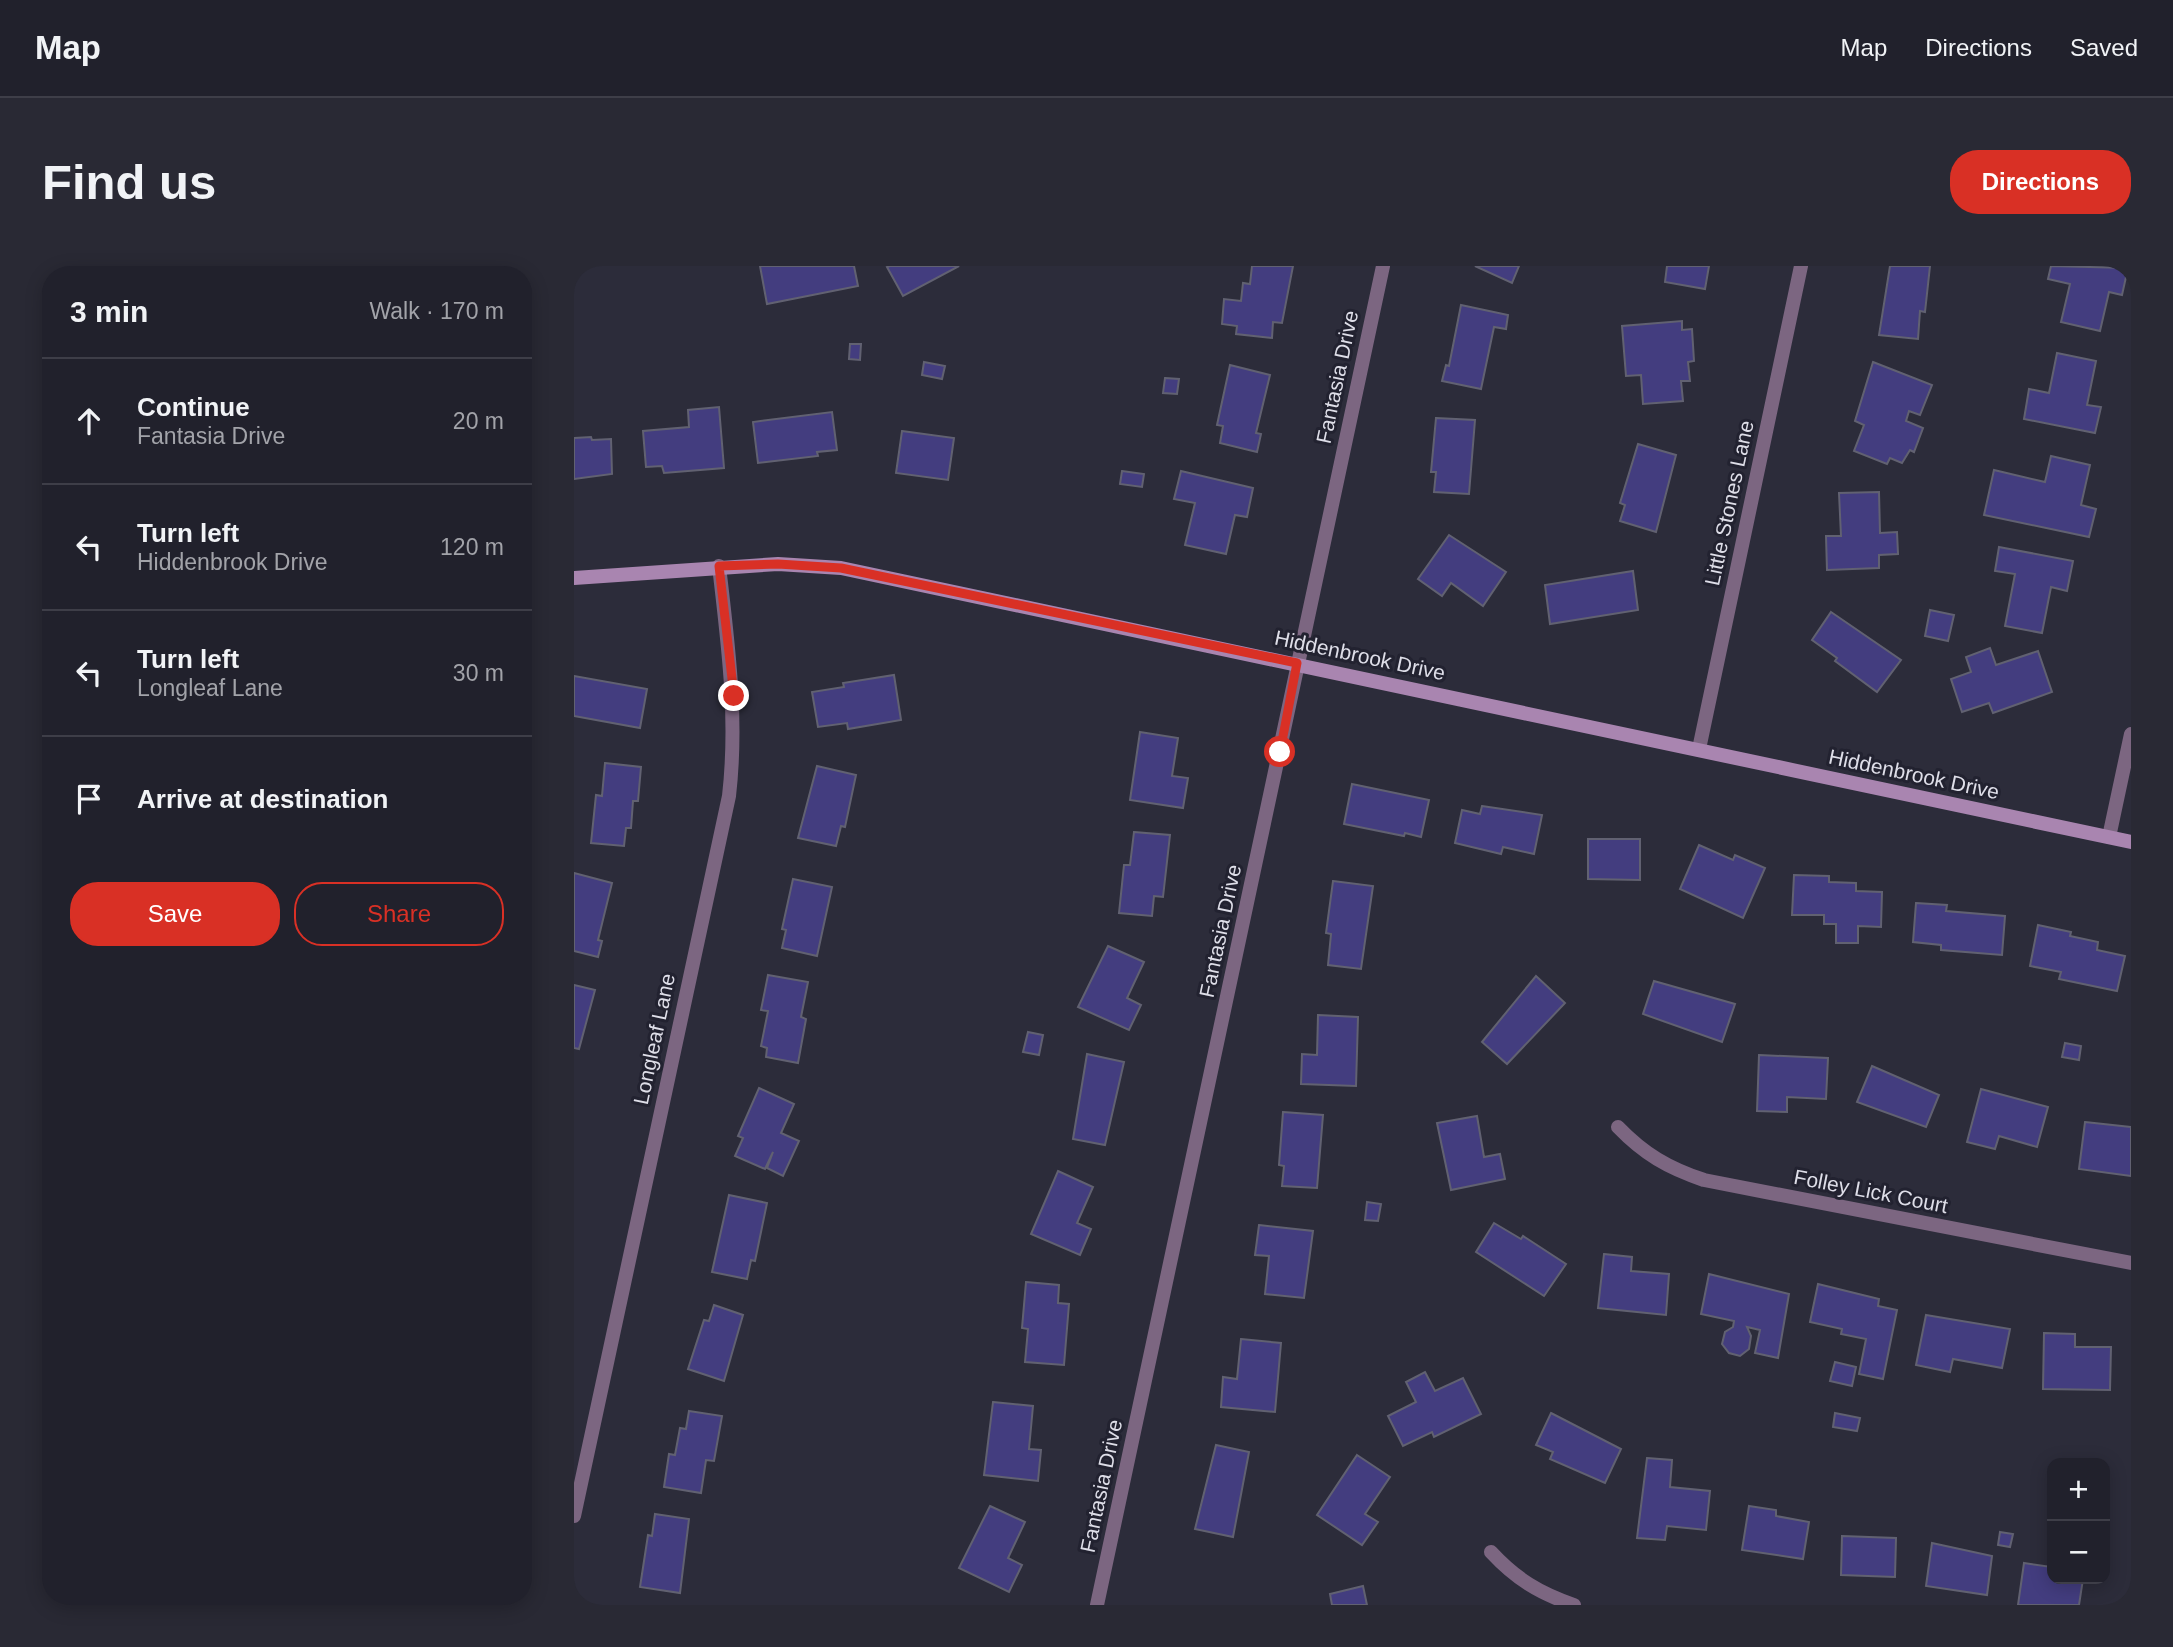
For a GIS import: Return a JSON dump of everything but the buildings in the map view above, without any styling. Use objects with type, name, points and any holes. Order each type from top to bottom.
[{"type":"street","name":"Fantasia Drive","points":[[1097,1605],[1383,266]]},
{"type":"street","name":"Little Stones Lane","points":[[1699,749],[1801,266]]},
{"type":"street","name":"Hiddenbrook Drive","points":[[574,578],[719,566],[778,564],[841,568],[2131,842]]},
{"type":"street","name":"Longleaf Lane","points":[[574,1516],[729,796],[734,754],[734,696],[719,566]]},
{"type":"street","points":[[2109,837],[2131,734]]},
{"type":"street","name":"Folley Lick Court","points":[[1618,1127],[1651,1157],[1671,1169],[1704,1180],[2131,1263]]},
{"type":"street","points":[[1492,1552],[1514,1576],[1541,1594],[1574,1605]]},
{"type":"route","points":[[734,696],[719,566],[778,564],[841,568],[1297,663],[1280,752]]}]
